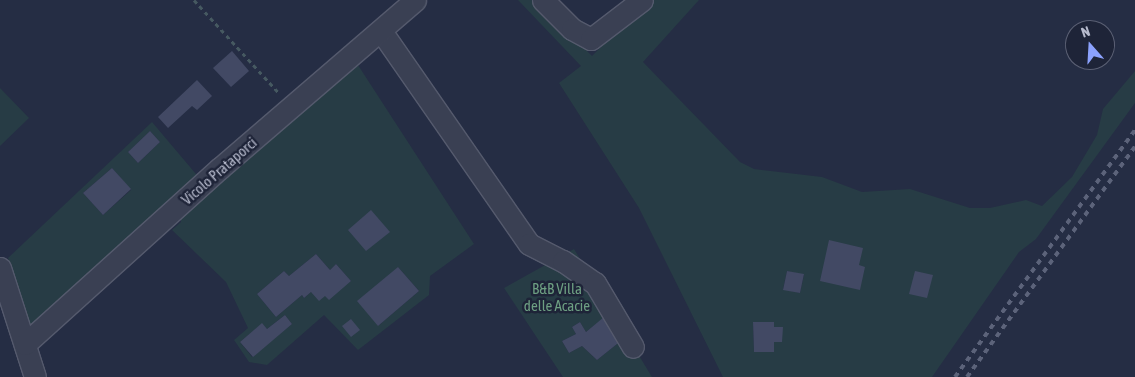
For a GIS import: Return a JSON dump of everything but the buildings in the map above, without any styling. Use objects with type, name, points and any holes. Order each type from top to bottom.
[{"type":"street","name":"Vicolo Prataporci","points":[[25,344],[220,168],[292,108],[415,0]]},
{"type":"street","points":[[543,0],[572,29],[591,39],[642,0]]},
{"type":"street","points":[[381,31],[529,244],[563,261],[594,283],[633,347]]},
{"type":"street","points":[[0,268],[35,377]]},
{"type":"path","points":[[194,0],[292,108]]},
{"type":"green space","points":[[518,0],[536,0],[592,56],[648,0],[699,0],[643,62],[740,162],[754,169],[822,177],[862,192],[910,189],[970,208],[990,208],[1026,200],[1042,206],[1072,177],[1097,135],[1103,109],[1135,71],[1135,103],[1036,239],[1019,252],[932,377],[723,377],[639,208],[559,83],[581,66]],"holes":[[[787,271],[804,275],[800,293],[783,289]],[[753,322],[774,322],[774,327],[782,327],[782,342],[774,342],[774,352],[754,352]]]},
{"type":"green space","points":[[356,62],[474,244],[430,276],[429,295],[358,350],[324,315],[267,365],[249,362],[234,340],[248,328],[226,282],[172,230],[181,222],[181,209]],"holes":[[[316,254],[330,270],[336,264],[351,281],[325,296],[311,292],[304,298],[302,295],[276,317],[257,294],[284,271],[289,276]],[[398,267],[419,291],[378,326]],[[285,315],[292,324],[252,357],[240,342],[262,324],[267,329]]]},
{"type":"green space","points":[[0,88],[29,118],[0,146]]},
{"type":"green space","points":[[152,122],[201,180],[32,329],[8,258]],"holes":[[[150,131],[160,142],[138,163],[128,152]],[[112,168],[131,190],[103,215],[83,193]]]},
{"type":"green space","name":"B&B Villa delle Acacie","points":[[574,249],[652,377],[563,377],[504,288]],"holes":[[[604,318],[622,340],[597,360],[582,346],[569,353],[562,341],[576,334],[572,327],[580,322],[586,332]]]},
{"type":"railway","points":[[955,377],[1135,130]]},
{"type":"railway","points":[[967,377],[1135,147]]}]
